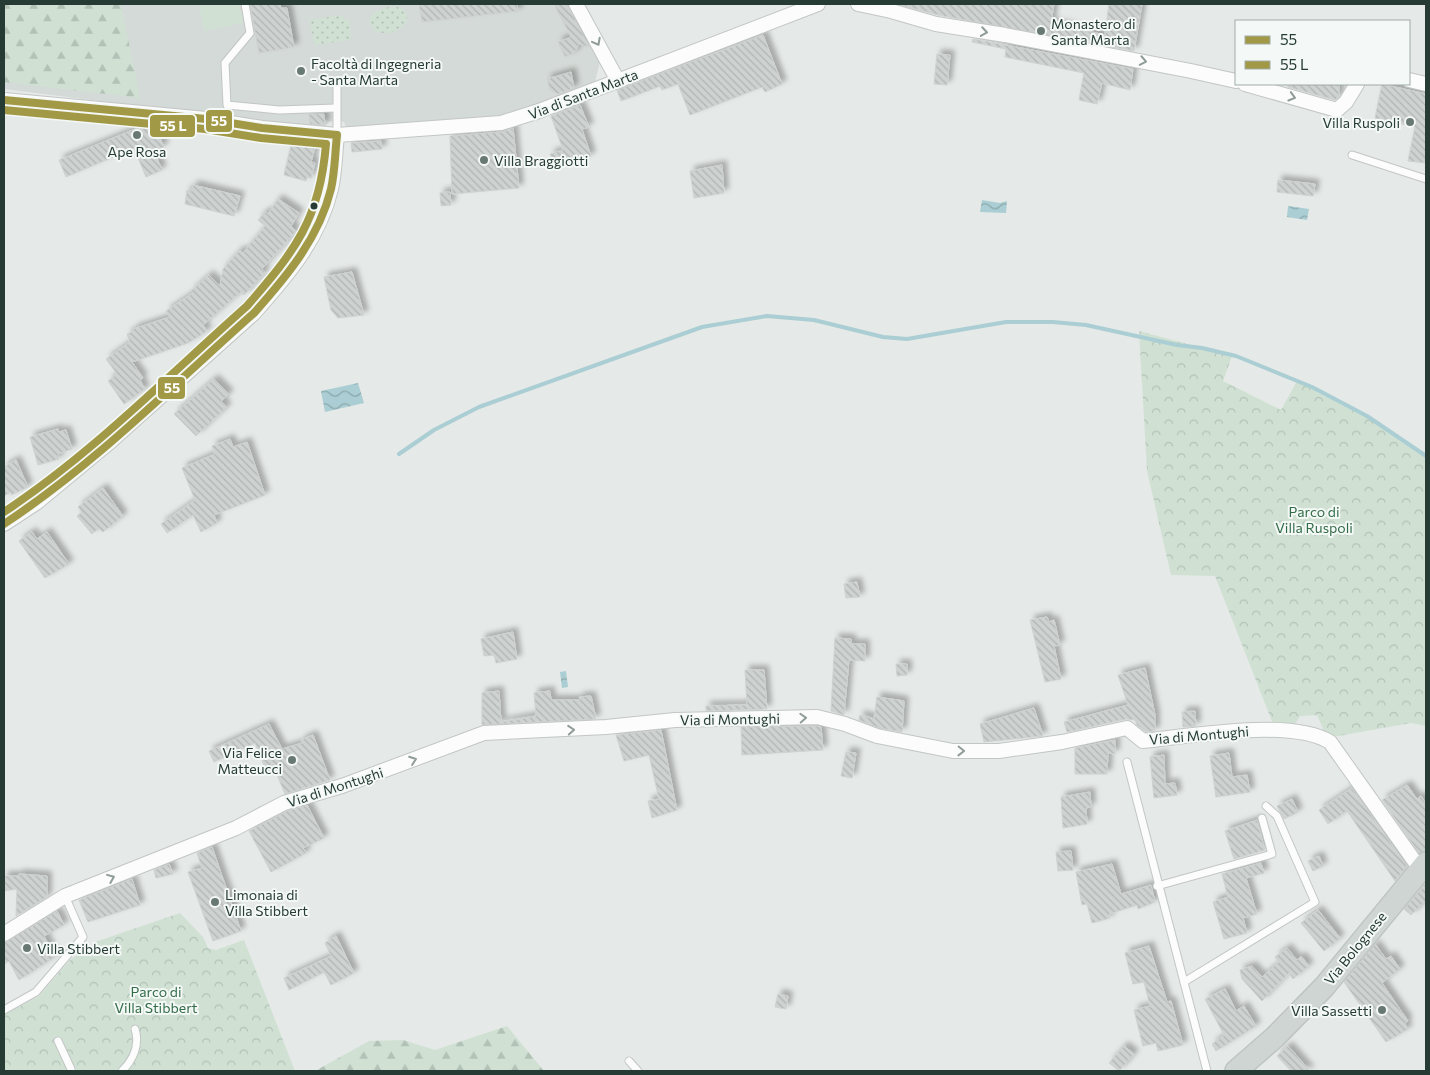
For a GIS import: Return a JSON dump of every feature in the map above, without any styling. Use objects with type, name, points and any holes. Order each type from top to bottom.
[{"type":"main road","name":"Via Bolognese","points":[[1236,1071],[1275,1038],[1324,986],[1423,866]]},
{"type":"street","points":[[576,4],[618,81]]},
{"type":"street","name":"Via di Santa Marta","points":[[4,100],[178,116],[262,128],[337,135],[501,123],[618,81],[818,4]]},
{"type":"street","points":[[858,4],[936,24],[1192,70],[1235,81]]},
{"type":"street","points":[[1410,80],[1426,84]]},
{"type":"street","points":[[1249,85],[1337,110],[1346,102],[1356,85]]},
{"type":"street","points":[[4,524],[36,503],[110,441],[254,313],[277,287],[312,239],[324,210],[333,180],[337,135]]},
{"type":"street","name":"Via di Montughi","points":[[4,934],[65,896],[236,828],[284,803],[351,782],[484,733],[606,727],[675,720],[817,717],[845,724],[877,736],[953,751],[1000,751],[1062,742],[1127,728],[1143,741],[1248,731],[1295,732],[1321,737],[1330,742],[1423,866]]},
{"type":"lane","points":[[245,4],[250,33],[225,63],[227,105],[279,110],[336,108]]},
{"type":"lane","points":[[337,86],[337,135]]},
{"type":"lane","points":[[1352,155],[1426,179]]},
{"type":"lane","points":[[1127,762],[1157,886],[1207,1071]]},
{"type":"lane","points":[[1184,982],[1315,902],[1277,816],[1266,806]]},
{"type":"lane","points":[[1157,886],[1272,854],[1262,818]]},
{"type":"lane","points":[[4,1010],[36,992],[83,937],[65,896]]},
{"type":"lane","points":[[122,1071],[135,1051],[138,1038],[135,1029]]},
{"type":"lane","points":[[58,1041],[73,1070]]},
{"type":"lane","points":[[629,1061],[638,1071]]},
{"type":"shaded area","name":"Facoltà di Ingegneria - Santa Marta","points":[[4,4],[568,4],[600,61],[595,82],[499,119],[347,129],[344,122],[336,120],[328,122],[325,129],[4,89]]},
{"type":"green space","points":[[4,4],[121,4],[140,98],[4,82]]},
{"type":"green space","points":[[199,4],[239,4],[243,23],[204,31]]},
{"type":"green space","points":[[393,6],[402,9],[406,13],[407,19],[405,24],[393,32],[375,31],[369,22],[370,18],[378,11]]},
{"type":"green space","points":[[342,15],[343,19],[349,19],[351,36],[349,40],[314,45],[310,20]]},
{"type":"green space","name":"Parco di Villa Ruspoli","points":[[1139,331],[1232,356],[1223,381],[1281,410],[1297,381],[1371,419],[1426,458],[1426,726],[1411,723],[1327,738],[1317,715],[1300,716],[1292,729],[1275,729],[1215,576],[1171,575],[1147,471]]},
{"type":"green space","name":"Parco di Villa Stibbert","points":[[180,913],[203,937],[208,948],[216,950],[244,940],[295,1071],[4,1071],[4,1015],[39,996],[70,960],[95,942]]},
{"type":"green space","points":[[507,1026],[544,1071],[315,1071],[369,1041],[403,1040],[435,1050]]},
{"type":"water","points":[[982,200],[1000,203],[1007,201],[1006,213],[980,212]]},
{"type":"water","points":[[1288,206],[1309,209],[1307,220],[1287,217]]},
{"type":"water","points":[[358,383],[364,403],[325,412],[321,391]]},
{"type":"water","points":[[566,671],[568,687],[562,688],[560,672]]},
{"type":"building","points":[[250,4],[280,4],[281,8],[287,8],[294,47],[259,53]]},
{"type":"building","points":[[419,4],[517,4],[518,11],[422,22]]},
{"type":"building","points":[[554,4],[567,4],[589,47],[579,44],[575,52],[565,57],[558,42],[571,37]]},
{"type":"building","name":"Monastero di Santa Marta","points":[[897,4],[1054,4],[1051,23],[1105,35],[1109,4],[1142,4],[1134,51],[938,15]]},
{"type":"building","points":[[763,35],[782,84],[765,92],[762,87],[690,115],[678,84],[662,90],[660,86],[621,101],[617,90]]},
{"type":"building","points":[[973,39],[1133,69],[1130,90],[1102,83],[1097,104],[1079,100],[1084,73],[1005,57],[1006,49],[972,42]]},
{"type":"building","points":[[937,54],[950,55],[947,85],[934,84]]},
{"type":"building","points":[[571,72],[574,88],[558,94],[550,90],[547,79]]},
{"type":"building","points":[[1288,85],[1339,85],[1339,97],[1335,100],[1288,87]]},
{"type":"building","name":"Villa Ruspoli","points":[[1382,85],[1426,94],[1426,163],[1408,161],[1415,127],[1375,118]]},
{"type":"building","points":[[580,105],[589,127],[582,129],[591,156],[556,169],[550,154],[563,150],[551,116]]},
{"type":"building","points":[[309,114],[324,114],[325,125],[310,124]]},
{"type":"building","points":[[150,123],[179,125],[180,129],[159,136],[164,147],[154,151],[162,170],[146,177],[134,148],[66,177],[59,160]]},
{"type":"building","name":"Villa Braggiotti","points":[[513,128],[519,188],[452,194],[450,136],[502,132]]},
{"type":"building","points":[[292,141],[315,148],[311,162],[315,163],[311,178],[307,177],[306,181],[284,175]]},
{"type":"building","points":[[381,141],[382,149],[352,152],[351,143]]},
{"type":"building","points":[[722,165],[724,193],[694,198],[690,171]]},
{"type":"building","points":[[1278,180],[1315,184],[1313,196],[1277,192]]},
{"type":"building","points":[[193,185],[240,196],[234,216],[185,204],[187,190],[192,191]]},
{"type":"building","points":[[450,192],[451,205],[441,206],[440,193]]},
{"type":"building","points":[[278,199],[299,213],[291,226],[296,231],[262,269],[265,272],[244,295],[241,292],[203,325],[207,331],[188,343],[132,362],[143,378],[140,380],[145,389],[124,404],[108,381],[117,374],[106,359],[130,342],[127,334],[134,331],[133,329],[170,317],[166,311],[193,293],[191,291],[209,275],[220,286],[223,269],[240,250],[243,253],[265,226],[258,220],[265,212],[268,214]]},
{"type":"building","points":[[352,272],[364,315],[338,318],[331,310],[324,277]]},
{"type":"building","points":[[214,379],[229,394],[221,401],[227,407],[196,436],[174,414]]},
{"type":"building","points":[[58,429],[59,432],[66,430],[72,449],[58,454],[59,459],[38,465],[30,437]]},
{"type":"building","points":[[230,439],[233,447],[247,442],[265,495],[214,515],[217,523],[201,532],[193,515],[167,533],[161,524],[195,500],[182,468],[215,454],[212,446]]},
{"type":"building","points":[[16,460],[28,487],[11,495],[11,492],[4,496],[4,467]]},
{"type":"building","points":[[103,488],[123,516],[103,532],[99,528],[92,534],[77,516],[82,512],[78,507]]},
{"type":"building","points":[[32,532],[37,539],[47,532],[69,564],[45,578],[19,541]]},
{"type":"building","points":[[857,582],[860,597],[846,598],[844,584]]},
{"type":"building","points":[[1047,617],[1049,622],[1054,620],[1060,645],[1054,646],[1061,679],[1045,682],[1030,620]]},
{"type":"building","points":[[513,632],[517,659],[496,663],[494,655],[484,656],[481,639]]},
{"type":"building","points":[[835,638],[851,639],[851,644],[865,644],[865,661],[849,660],[844,715],[831,711]]},
{"type":"building","points":[[896,664],[907,664],[907,675],[897,676]]},
{"type":"building","points":[[1145,668],[1155,715],[1155,731],[1146,732],[1137,725],[1135,720],[1126,719],[1067,732],[1064,722],[1128,705],[1118,675]]},
{"type":"building","points":[[745,670],[764,670],[767,709],[706,711],[706,706],[747,705]]},
{"type":"building","points":[[499,691],[501,722],[536,716],[534,693],[550,691],[551,700],[580,700],[579,697],[591,696],[596,719],[482,725],[482,693]]},
{"type":"building","points":[[877,697],[904,701],[902,732],[879,728],[859,720],[860,715],[874,719]]},
{"type":"building","points":[[1034,708],[1043,736],[984,742],[980,724]]},
{"type":"building","points":[[1195,711],[1196,726],[1183,727],[1182,712]]},
{"type":"building","name":"Via Felice Matteucci","points":[[269,724],[282,749],[302,743],[301,740],[313,735],[330,780],[285,794],[275,770],[267,773],[255,743],[214,762],[209,751]]},
{"type":"building","points":[[741,727],[821,727],[823,750],[742,755]]},
{"type":"building","points":[[661,730],[677,810],[652,818],[648,801],[659,799],[649,755],[624,761],[616,735]]},
{"type":"building","points":[[1115,740],[1115,754],[1108,753],[1107,774],[1075,774],[1075,748]]},
{"type":"building","points":[[846,752],[856,753],[852,778],[841,776]]},
{"type":"building","points":[[1229,753],[1232,777],[1247,775],[1250,792],[1216,797],[1210,756]]},
{"type":"building","points":[[1164,755],[1165,784],[1175,783],[1177,795],[1154,798],[1150,757]]},
{"type":"building","points":[[1407,785],[1417,799],[1421,796],[1426,804],[1426,851],[1419,853],[1382,800]]},
{"type":"building","points":[[1352,788],[1407,866],[1395,881],[1347,811],[1328,824],[1319,810]]},
{"type":"building","points":[[1090,792],[1091,807],[1086,808],[1087,824],[1063,828],[1061,797]]},
{"type":"building","points":[[1292,799],[1298,812],[1284,819],[1277,806]]},
{"type":"building","points":[[307,805],[324,838],[303,848],[306,853],[271,872],[249,831],[287,811]]},
{"type":"building","points":[[1257,820],[1265,850],[1234,859],[1225,831]]},
{"type":"building","name":"Limonaia di Villa Stibbert","points":[[212,847],[241,931],[213,941],[188,872],[202,868],[197,853]]},
{"type":"building","points":[[1071,851],[1073,870],[1058,871],[1056,852]]},
{"type":"building","points":[[1319,856],[1323,866],[1313,871],[1308,861]]},
{"type":"building","points":[[1261,863],[1264,873],[1246,878],[1257,914],[1243,918],[1247,933],[1224,939],[1213,902],[1228,897],[1222,874]]},
{"type":"building","points":[[169,864],[173,874],[156,878],[154,870]]},
{"type":"building","points":[[1112,864],[1121,894],[1151,885],[1155,902],[1138,909],[1137,905],[1109,914],[1110,918],[1092,923],[1087,904],[1082,905],[1076,872]]},
{"type":"building","points":[[19,874],[47,876],[47,897],[16,916],[17,889],[4,891],[4,876],[19,876]]},
{"type":"building","points":[[132,879],[140,905],[88,922],[79,900]]},
{"type":"building","points":[[1422,888],[1426,888],[1426,900],[1411,915],[1404,909]]},
{"type":"building","points":[[1318,910],[1340,938],[1324,951],[1301,923]]},
{"type":"building","name":"Villa Stibbert","points":[[57,911],[64,925],[44,936],[55,957],[19,980],[9,961],[4,964],[4,943]]},
{"type":"building","points":[[336,936],[354,973],[331,985],[324,972],[289,990],[284,978],[331,956],[325,943]]},
{"type":"building","name":"Villa Sassetti","points":[[1375,944],[1386,959],[1391,956],[1400,969],[1382,983],[1408,1021],[1405,1024],[1408,1029],[1386,1042],[1344,982]]},
{"type":"building","points":[[1149,946],[1167,1002],[1171,1001],[1183,1045],[1158,1051],[1156,1043],[1143,1046],[1134,1010],[1150,1006],[1144,982],[1133,984],[1125,953]]},
{"type":"building","points":[[1287,948],[1297,960],[1301,956],[1309,966],[1293,979],[1289,973],[1262,1001],[1242,979],[1240,970],[1252,966],[1262,977],[1279,962],[1275,957]]},
{"type":"building","points":[[1225,989],[1236,1011],[1244,1006],[1256,1026],[1216,1051],[1212,1044],[1226,1034],[1224,1035],[1205,999]]},
{"type":"building","points":[[778,994],[788,996],[786,1009],[775,1007]]},
{"type":"building","points":[[1124,1046],[1134,1054],[1119,1071],[1109,1063]]},
{"type":"building","points":[[1288,1046],[1310,1071],[1291,1071],[1277,1056]]},
{"type":"waterway","points":[[399,454],[434,430],[479,407],[702,327],[767,316],[814,320],[883,337],[907,339],[1006,322],[1053,322],[1086,325],[1177,345],[1202,348],[1236,356],[1312,387],[1367,416],[1426,456]]},
{"type":"transit line","name":"55","points":[[4,100],[206,119],[262,128],[337,135],[331,189],[319,224],[300,256],[266,299],[254,313],[102,450],[38,501],[4,524]]},
{"type":"transit line","points":[[4,110],[205,129],[261,138],[326,144],[323,170],[311,214],[292,250],[247,306],[99,440],[4,512]]},
{"type":"place","name":"Monastero di Santa Marta","points":[[1041,31]]},
{"type":"place","name":"Facoltà di Ingegneria - Santa Marta","points":[[301,71]]},
{"type":"place","name":"Villa Ruspoli","points":[[1410,122]]},
{"type":"place","name":"Ape Rosa","points":[[137,135]]},
{"type":"place","name":"Villa Braggiotti","points":[[484,160]]},
{"type":"place","name":"Via Felice Matteucci","points":[[292,760]]},
{"type":"place","name":"Limonaia di Villa Stibbert","points":[[215,902]]},
{"type":"place","name":"Villa Stibbert","points":[[27,948]]},
{"type":"place","name":"Villa Sassetti","points":[[1382,1010]]}]
